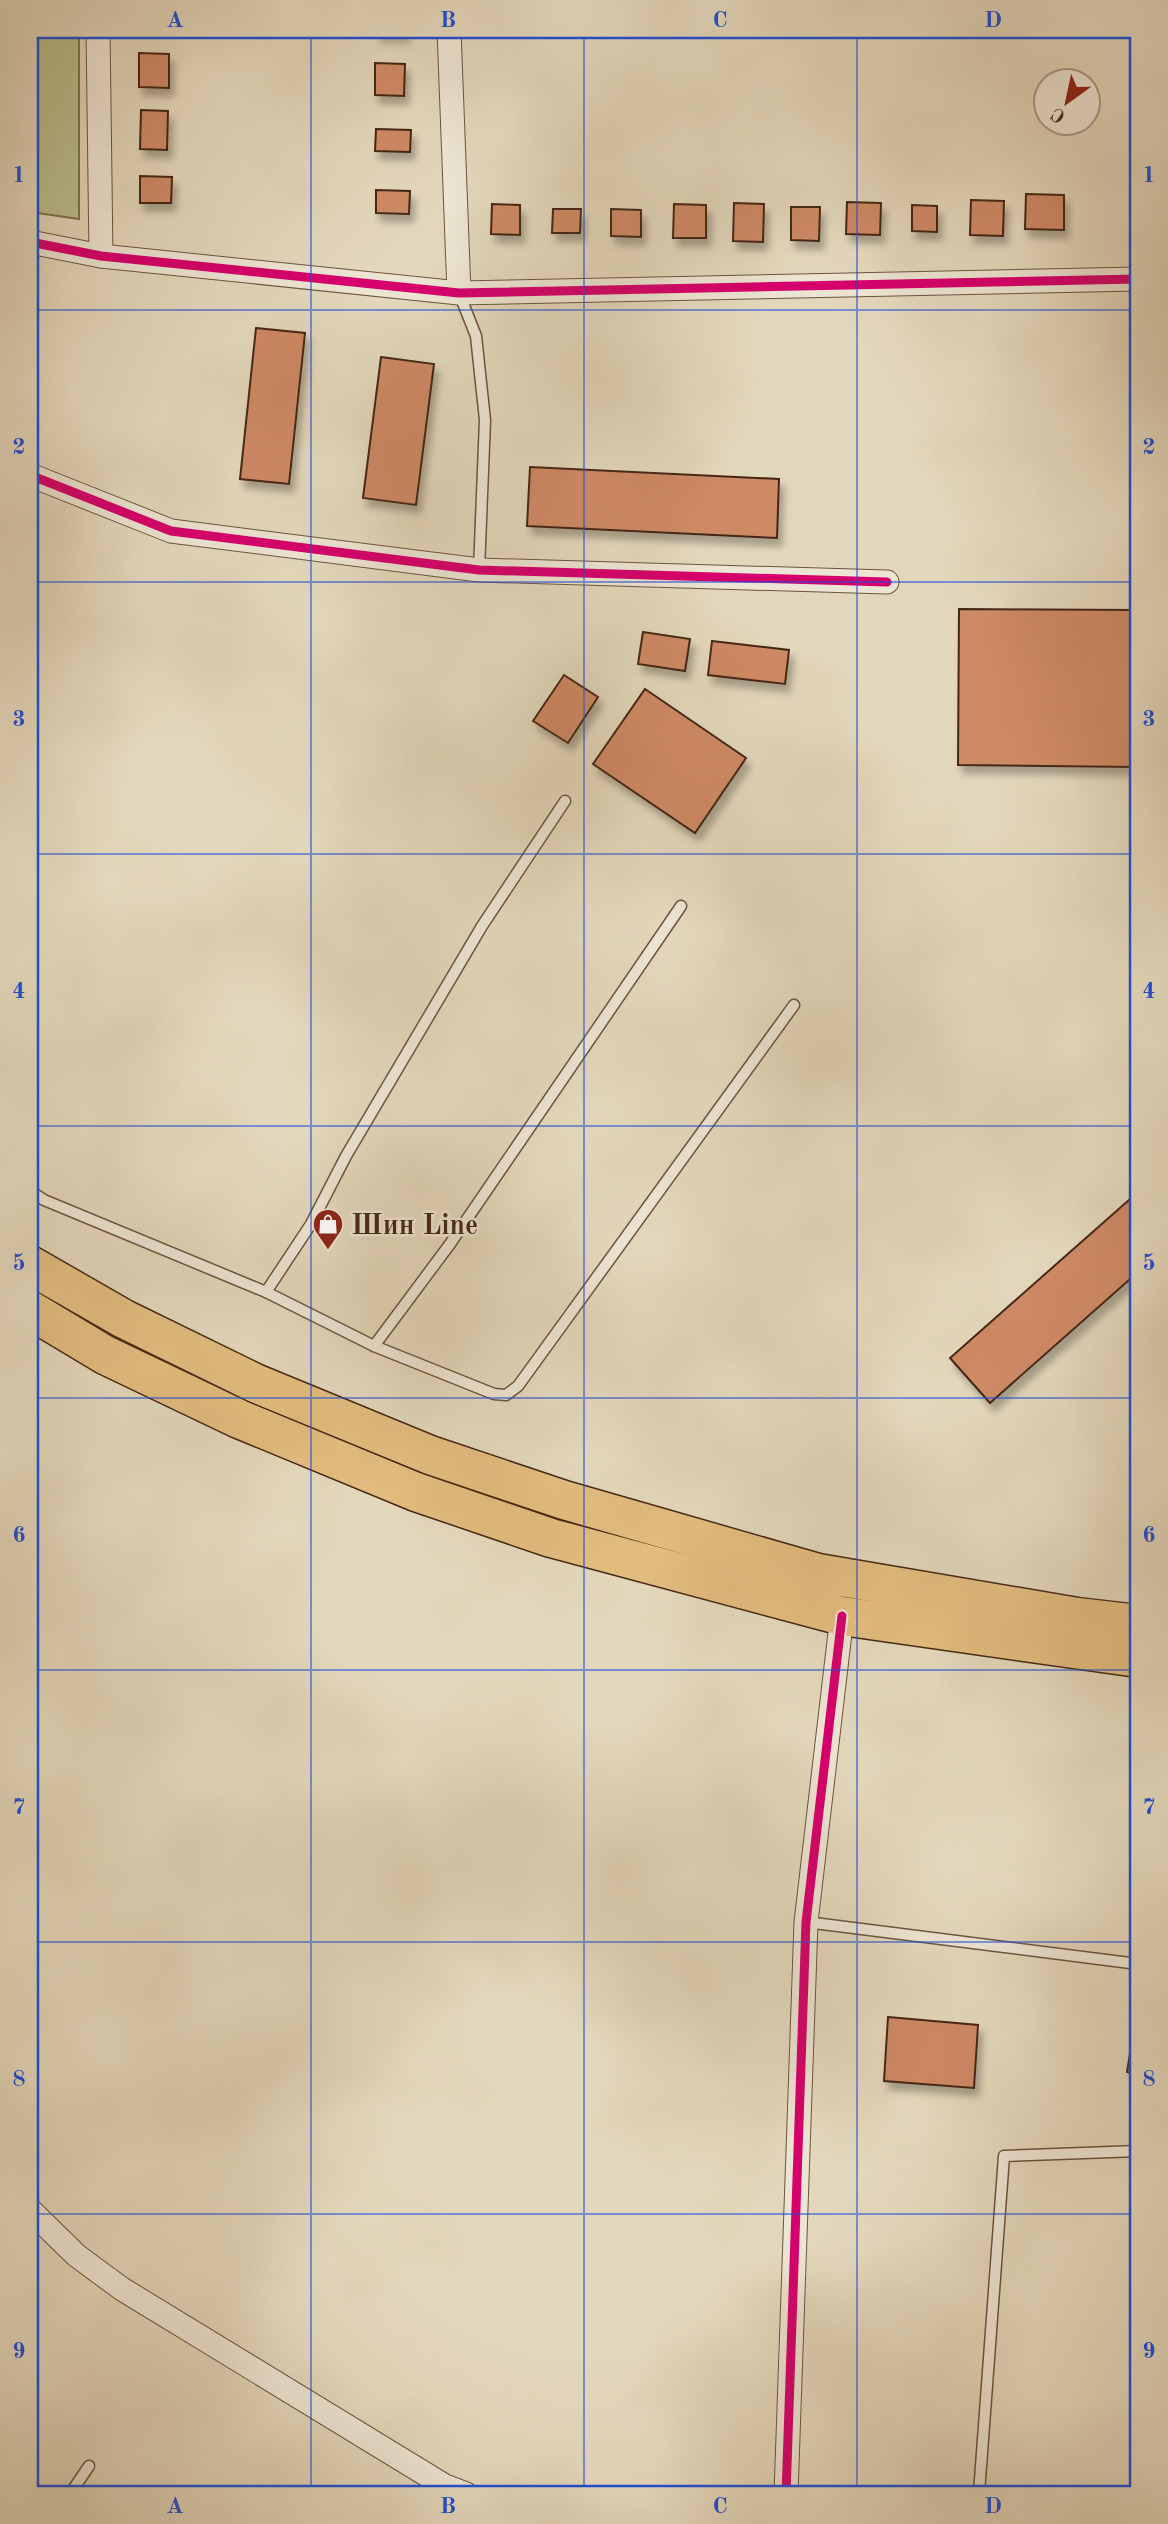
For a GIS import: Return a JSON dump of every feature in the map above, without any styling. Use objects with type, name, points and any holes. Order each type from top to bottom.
[{"type":"highway","points":[[30,1265],[124,1320],[267,1388],[430,1455],[564,1500],[818,1573],[1077,1617],[1138,1624]]},
{"type":"highway","points":[[30,1310],[105,1355],[239,1419],[416,1492],[551,1538],[842,1615],[1138,1658]]},
{"type":"street","points":[[98,30],[101,256]]},
{"type":"street","points":[[449,30],[459,293]]},
{"type":"street","points":[[30,242],[101,256],[459,293],[1138,279]]},
{"type":"street","points":[[30,475],[171,531],[478,570],[887,582]]},
{"type":"street","points":[[786,2494],[806,1922],[842,1615]]},
{"type":"street","points":[[30,2210],[76,2255],[122,2289],[445,2486],[466,2494]]},
{"type":"lane","points":[[459,293],[477,337],[485,420],[478,570]]},
{"type":"lane","points":[[266,1292],[310,1224],[346,1156],[482,926],[565,801]]},
{"type":"lane","points":[[374,1346],[457,1233],[681,906]]},
{"type":"lane","points":[[30,1191],[44,1200],[266,1292],[374,1346],[494,1394],[506,1395],[518,1386],[794,1005]]},
{"type":"lane","points":[[806,1922],[1138,1964]]},
{"type":"lane","points":[[979,2493],[1004,2156],[1138,2151]]},
{"type":"lane","points":[[70,2494],[89,2466]]},
{"type":"green space","points":[[30,30],[79,30],[79,219],[30,212]]},
{"type":"building","points":[[376,30],[405,30],[405,35],[376,34]]},
{"type":"building","points":[[139,53],[169,54],[169,88],[139,87]]},
{"type":"building","points":[[375,63],[405,64],[404,96],[375,95]]},
{"type":"building","points":[[141,110],[168,111],[167,150],[140,149]]},
{"type":"building","points":[[376,129],[411,130],[410,152],[375,151]]},
{"type":"building","points":[[140,176],[172,177],[171,203],[140,203]]},
{"type":"building","points":[[376,190],[410,191],[409,214],[376,213]]},
{"type":"building","points":[[1026,194],[1064,195],[1064,230],[1025,229]]},
{"type":"building","points":[[971,200],[1004,201],[1003,236],[970,235]]},
{"type":"building","points":[[847,202],[881,203],[880,235],[846,234]]},
{"type":"building","points":[[734,203],[764,204],[763,242],[733,241]]},
{"type":"building","points":[[492,204],[520,205],[520,235],[491,234]]},
{"type":"building","points":[[674,204],[706,205],[706,238],[673,238]]},
{"type":"building","points":[[912,205],[937,206],[937,232],[912,231]]},
{"type":"building","points":[[791,207],[820,207],[819,241],[791,240]]},
{"type":"building","points":[[553,209],[581,209],[580,233],[552,233]]},
{"type":"building","points":[[611,209],[641,210],[641,237],[611,236]]},
{"type":"building","points":[[256,328],[305,333],[289,484],[240,479]]},
{"type":"building","points":[[381,357],[434,364],[416,505],[363,498]]},
{"type":"building","points":[[530,467],[779,479],[777,538],[527,526]]},
{"type":"building","points":[[959,609],[1137,610],[1136,767],[958,765]]},
{"type":"building","points":[[643,632],[690,639],[685,671],[638,664]]},
{"type":"building","points":[[712,641],[789,650],[785,684],[708,675]]},
{"type":"building","points":[[564,675],[598,697],[568,743],[533,721]]},
{"type":"building","points":[[645,689],[746,758],[695,833],[593,764]]},
{"type":"building","points":[[1138,1192],[1138,1272],[990,1403],[950,1358]]},
{"type":"building","points":[[888,2017],[978,2025],[974,2088],[884,2081]]},
{"type":"building","points":[[1133,2035],[1138,2035],[1138,2074],[1127,2072]]},
{"type":"cycle path","points":[[30,242],[101,256],[459,293],[1138,279]]},
{"type":"cycle path","points":[[30,475],[171,531],[479,570],[887,582]]},
{"type":"cycle path","points":[[786,2494],[806,1922],[842,1616]]},
{"type":"place","name":"Шин Line","points":[[328,1251]]}]
